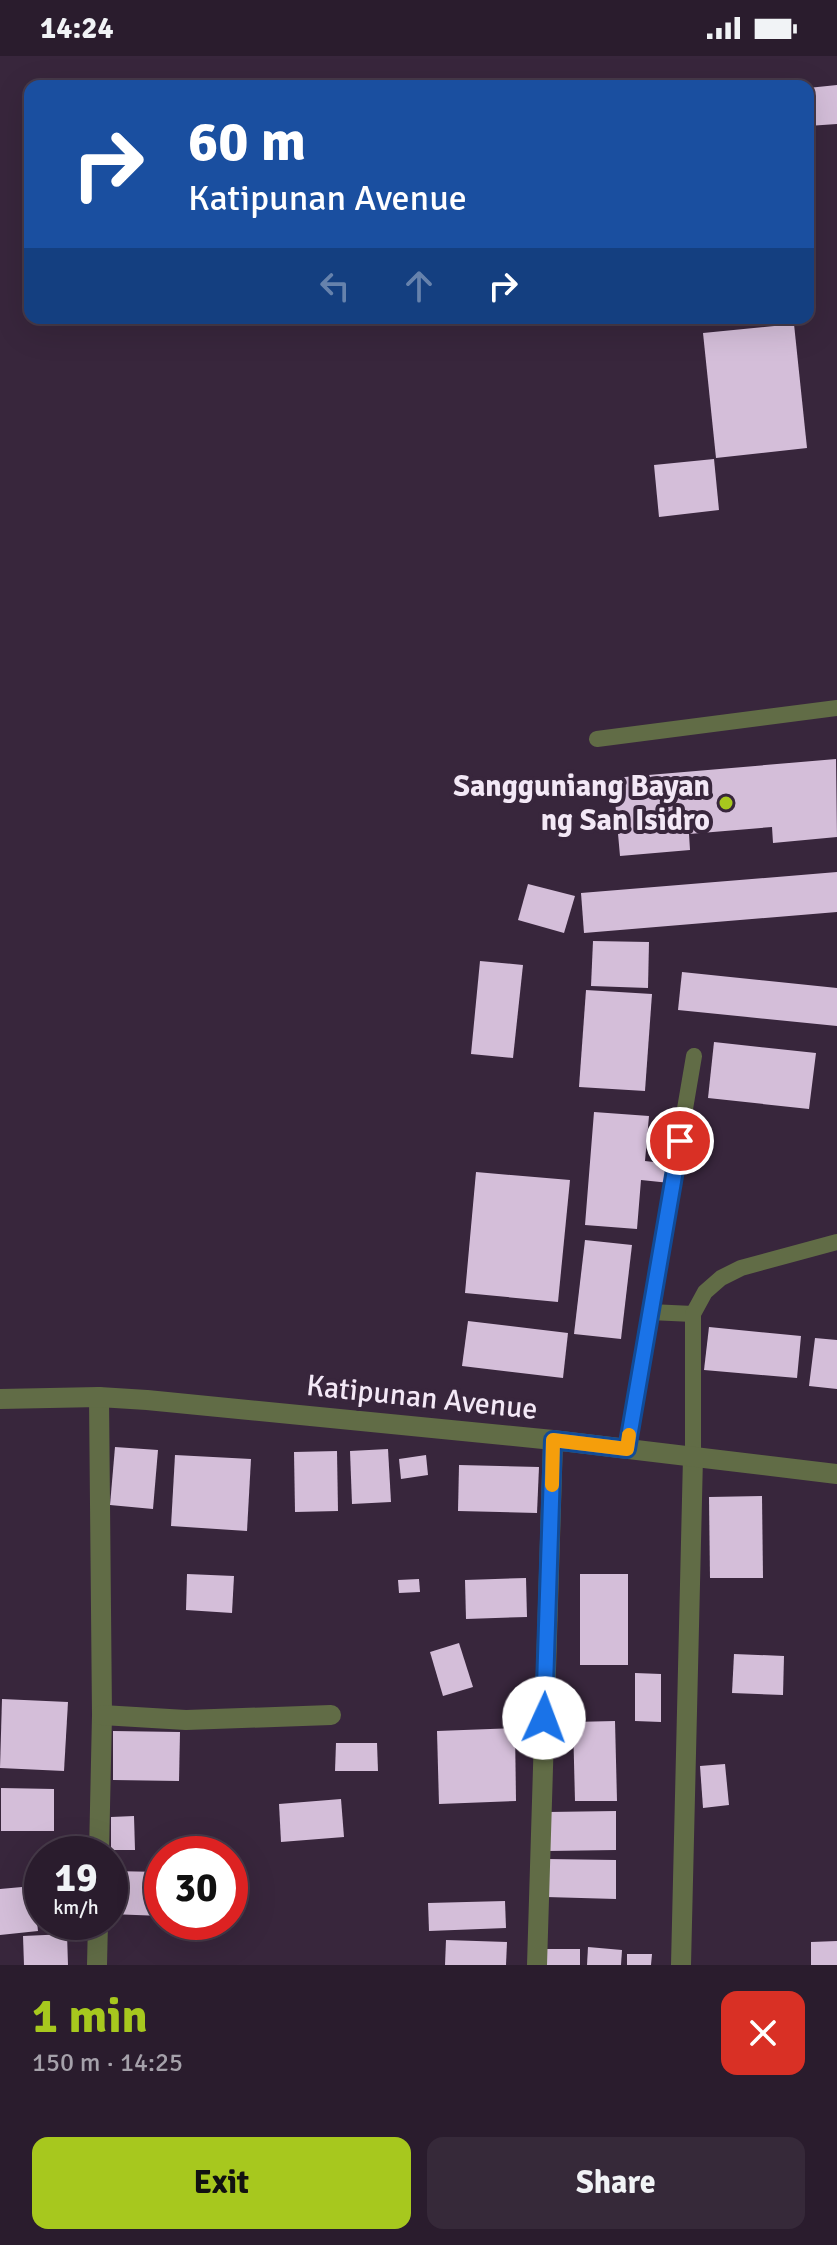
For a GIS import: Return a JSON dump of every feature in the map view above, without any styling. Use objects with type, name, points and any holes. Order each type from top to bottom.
[{"type":"street","name":"Katipunan Avenue","points":[[0,1399],[99,1397],[553,1440],[837,1474]]},
{"type":"street","points":[[99,1397],[102,1715],[99,1836]]},
{"type":"street","points":[[537,1965],[553,1440]]},
{"type":"street","points":[[681,1965],[693,1457]]},
{"type":"street","points":[[102,1715],[186,1720],[331,1715]]},
{"type":"street","points":[[97,1965],[98,1940]]},
{"type":"lane","points":[[597,739],[837,708]]},
{"type":"lane","points":[[627,1449],[694,1056]]},
{"type":"lane","points":[[693,1457],[693,1314],[705,1292],[721,1278],[741,1268],[837,1242]]},
{"type":"lane","points":[[650,1312],[693,1314]]},
{"type":"building","points":[[837,85],[837,124],[814,126],[814,87]]},
{"type":"building","points":[[794,324],[807,448],[716,458],[703,333]]},
{"type":"building","points":[[714,459],[719,510],[659,517],[654,465]]},
{"type":"building","name":"Sangguniang Bayan ng San Isidro","points":[[836,759],[837,837],[773,843],[772,827],[689,834],[690,850],[620,856],[613,778]]},
{"type":"building","points":[[837,872],[837,912],[584,933],[581,893]]},
{"type":"building","points":[[528,884],[575,896],[564,933],[518,920]]},
{"type":"building","points":[[593,941],[649,942],[648,988],[591,986]]},
{"type":"building","points":[[480,961],[523,965],[513,1058],[471,1054]]},
{"type":"building","points":[[682,972],[837,988],[837,1026],[678,1010]]},
{"type":"building","points":[[586,990],[652,994],[645,1091],[579,1087]]},
{"type":"building","points":[[714,1042],[816,1053],[809,1109],[708,1098]]},
{"type":"building","points":[[594,1112],[649,1116],[645,1161],[671,1164],[670,1183],[641,1180],[637,1229],[585,1225]]},
{"type":"building","points":[[476,1172],[570,1180],[558,1302],[465,1293]]},
{"type":"building","points":[[585,1240],[632,1245],[621,1339],[574,1334]]},
{"type":"building","points":[[468,1321],[568,1333],[563,1378],[462,1366]]},
{"type":"building","points":[[709,1327],[801,1336],[797,1378],[704,1370]]},
{"type":"building","points":[[815,1338],[837,1340],[837,1389],[809,1386]]},
{"type":"building","points":[[115,1447],[158,1450],[153,1509],[110,1505]]},
{"type":"building","points":[[388,1449],[391,1502],[352,1504],[350,1451]]},
{"type":"building","points":[[337,1451],[338,1511],[295,1512],[294,1452]]},
{"type":"building","points":[[175,1455],[251,1459],[247,1531],[171,1526]]},
{"type":"building","points":[[426,1455],[428,1475],[401,1479],[399,1459]]},
{"type":"building","points":[[459,1465],[539,1467],[537,1513],[458,1511]]},
{"type":"building","points":[[762,1496],[763,1578],[710,1578],[709,1497]]},
{"type":"building","points":[[187,1574],[234,1576],[232,1613],[186,1610]]},
{"type":"building","points":[[580,1574],[628,1574],[628,1665],[580,1665]]},
{"type":"building","points":[[526,1578],[527,1617],[466,1619],[465,1580]]},
{"type":"building","points":[[419,1579],[420,1592],[399,1593],[398,1580]]},
{"type":"building","points":[[459,1643],[473,1687],[443,1696],[430,1652]]},
{"type":"building","points":[[734,1654],[784,1656],[783,1695],[732,1693]]},
{"type":"building","points":[[635,1673],[661,1674],[661,1722],[635,1721]]},
{"type":"building","points":[[2,1699],[68,1702],[64,1771],[0,1768]]},
{"type":"building","points":[[615,1721],[617,1801],[575,1801],[573,1722]]},
{"type":"building","points":[[515,1728],[516,1801],[439,1804],[437,1731]]},
{"type":"building","points":[[113,1731],[180,1732],[179,1781],[113,1780]]},
{"type":"building","points":[[336,1743],[377,1743],[378,1771],[335,1771]]},
{"type":"building","points":[[725,1764],[729,1805],[703,1808],[700,1766]]},
{"type":"building","points":[[1,1788],[54,1789],[54,1831],[1,1831]]},
{"type":"building","points":[[341,1799],[344,1837],[281,1842],[279,1804]]},
{"type":"building","points":[[616,1811],[616,1850],[548,1851],[548,1812]]},
{"type":"building","points":[[134,1816],[135,1850],[128,1850],[128,1836],[111,1836],[111,1817]]},
{"type":"building","points":[[547,1859],[616,1860],[616,1899],[546,1897]]},
{"type":"building","points":[[128,1871],[144,1872],[144,1915],[128,1915]]},
{"type":"building","points":[[24,1887],[24,1932],[0,1935],[0,1889]]},
{"type":"building","points":[[505,1901],[506,1928],[429,1931],[428,1903]]},
{"type":"building","points":[[23,1936],[24,1940],[67,1940],[68,1965],[24,1965]]},
{"type":"building","points":[[446,1940],[507,1942],[506,1965],[445,1965]]},
{"type":"building","points":[[837,1941],[837,1965],[811,1965],[811,1942]]},
{"type":"building","points":[[588,1947],[622,1950],[621,1965],[587,1965]]},
{"type":"building","points":[[545,1949],[580,1949],[580,1965],[545,1965]]},
{"type":"building","points":[[627,1954],[652,1954],[651,1965],[627,1965]]},
{"type":"slow traffic","points":[[552,1485],[553,1440],[627,1449],[629,1435]]},
{"type":"place","name":"Sangguniang Bayan ng San Isidro","points":[[726,803]]},
{"type":"route","points":[[544,1718],[553,1440],[627,1449],[680,1141]]}]
